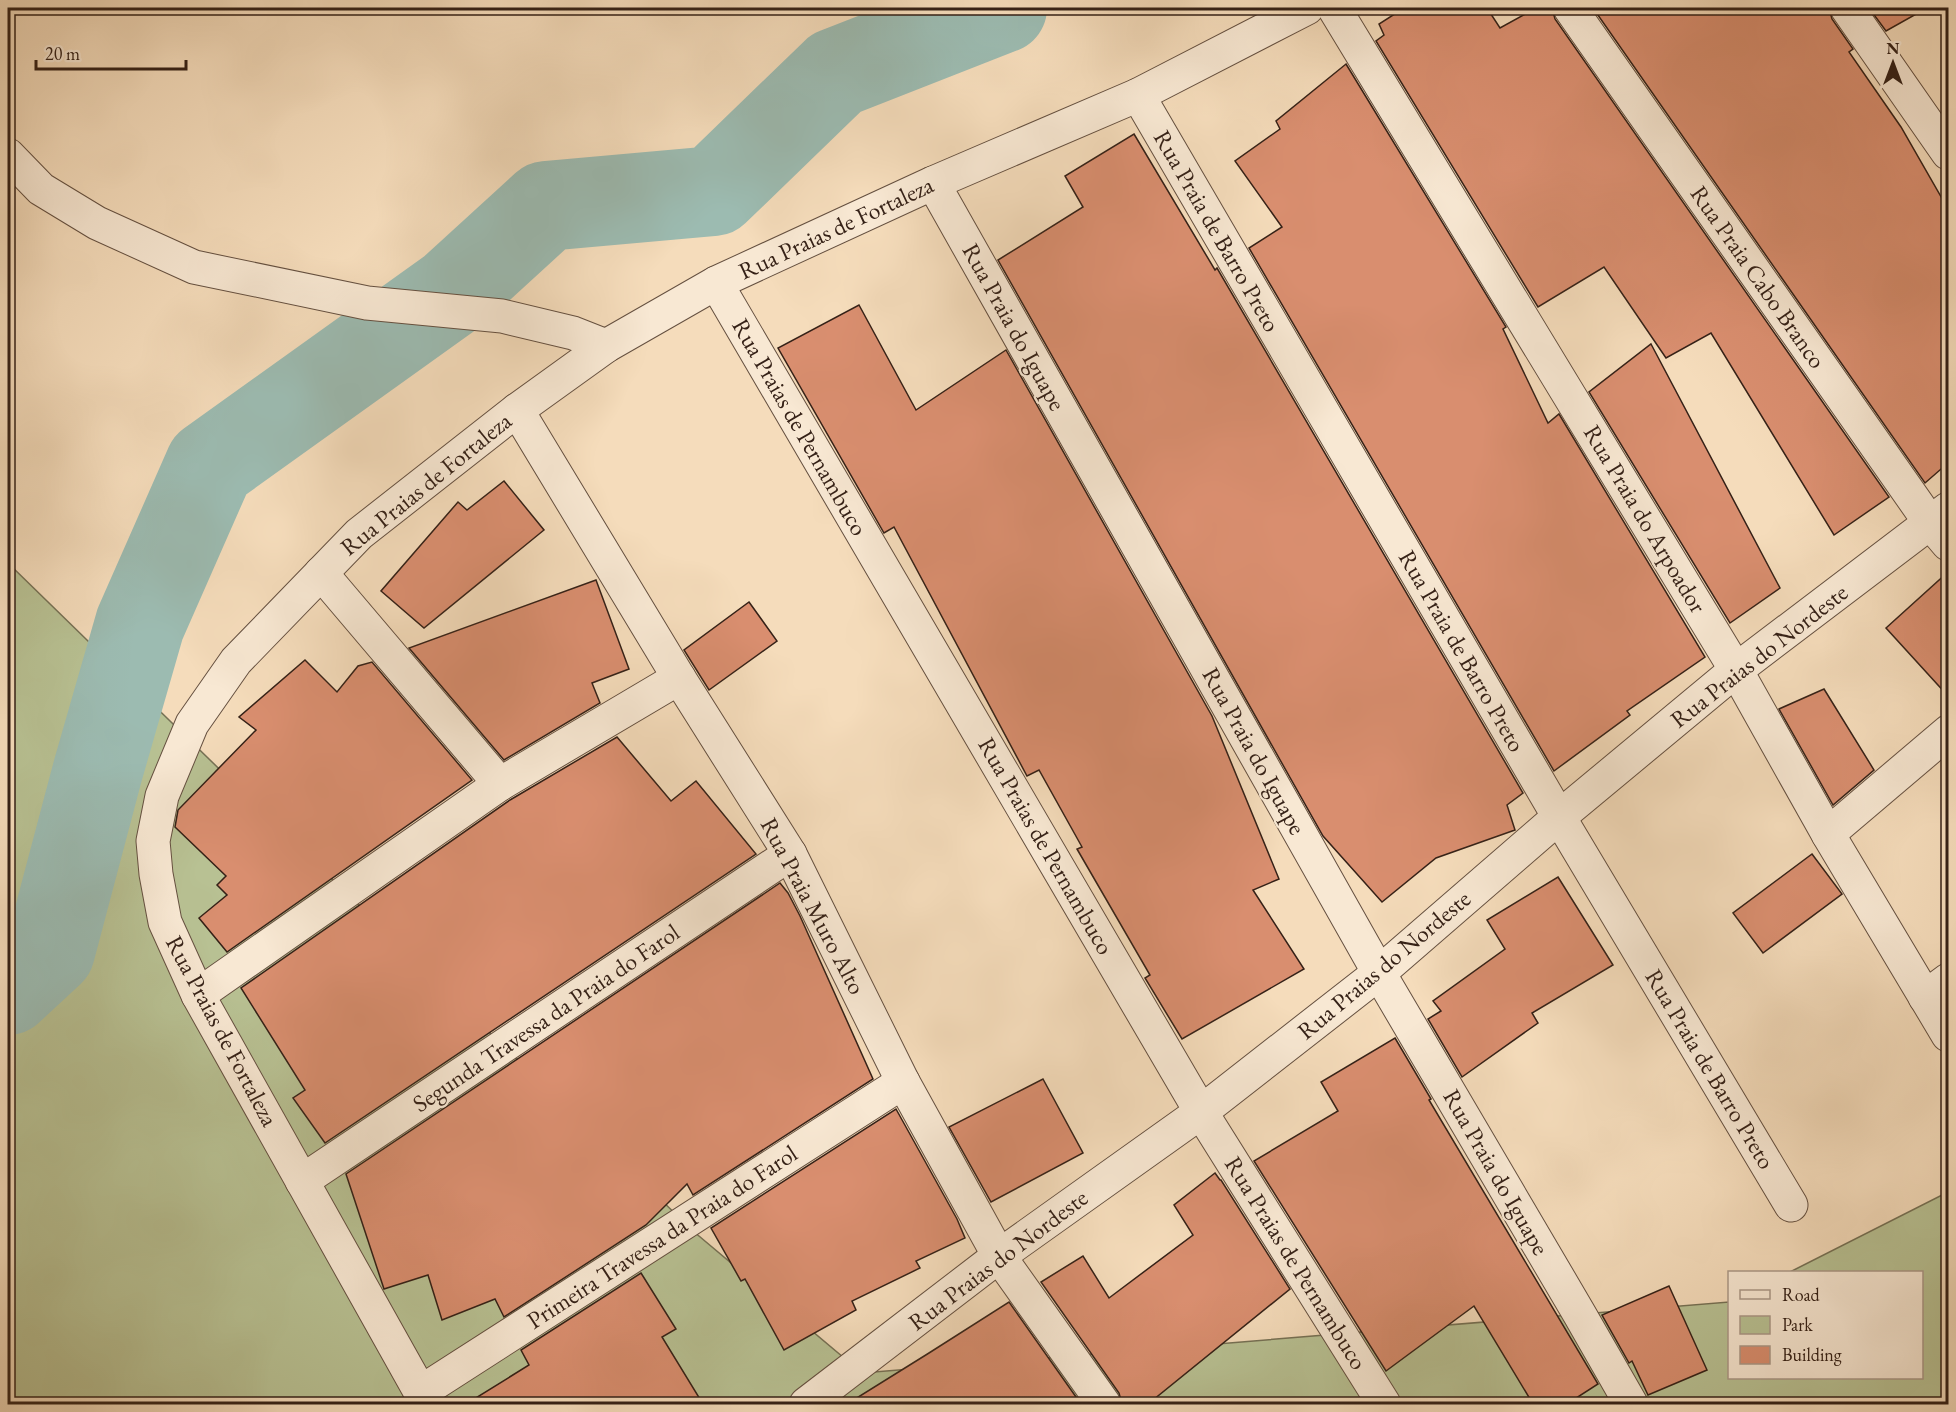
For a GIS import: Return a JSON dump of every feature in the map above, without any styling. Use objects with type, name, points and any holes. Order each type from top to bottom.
[{"type":"street","name":"Rua Praias de Fortaleza","points":[[424,1398],[198,995],[165,922],[153,842],[162,796],[192,724],[236,661],[359,534],[517,410],[606,346],[716,283],[933,183],[1138,95],[1307,8]]},
{"type":"street","name":"Rua Praia do Arpoador","points":[[1334,8],[1736,670],[1828,834],[1937,988],[1948,1035]]},
{"type":"street","name":"Rua Praia Cabo Branco","points":[[1570,8],[1943,526]]},
{"type":"street","points":[[1847,8],[1948,153]]},
{"type":"street","name":"Rua Praia de Barro Preto","points":[[1138,95],[1559,818],[1791,1204]]},
{"type":"street","points":[[8,155],[41,189],[97,223],[194,267],[367,303],[502,316],[573,333],[606,346]]},
{"type":"street","name":"Rua Praia do Iguape","points":[[933,183],[1379,973],[1631,1404]]},
{"type":"street","name":"Rua Praias de Pernambuco","points":[[716,283],[1201,1112],[1384,1404]]},
{"type":"street","name":"Rua Praia Muro Alto","points":[[517,410],[679,678],[790,854],[903,1082],[999,1256],[1104,1404]]},
{"type":"street","name":"Rua Praias do Nordeste","points":[[806,1404],[999,1256],[1201,1112],[1379,973],[1736,670],[1943,526]]},
{"type":"street","points":[[321,573],[500,784]]},
{"type":"street","points":[[198,995],[500,784],[679,678]]},
{"type":"street","points":[[1828,834],[1948,732]]},
{"type":"street","name":"Segunda Travessa da Praia do Farol","points":[[302,1181],[790,854]]},
{"type":"street","name":"Primeira Travessa da Praia do Farol","points":[[424,1398],[903,1082]]},
{"type":"green space","points":[[8,563],[693,1231],[862,1373],[1728,1302],[1728,1379],[1923,1379],[1923,1271],[1792,1271],[1948,1192],[1948,1404],[8,1404]]},
{"type":"building","points":[[1404,8],[1487,8],[1500,28],[1536,8],[1552,8],[1555,19],[1889,497],[1834,535],[1711,333],[1666,358],[1604,267],[1538,307],[1376,41],[1384,35],[1379,24]]},
{"type":"building","points":[[1593,8],[1829,8],[1832,19],[1853,49],[1849,52],[1901,127],[1948,209],[1948,463],[1925,483]]},
{"type":"building","points":[[1869,8],[1927,8],[1886,31]]},
{"type":"building","points":[[1346,64],[1506,327],[1503,329],[1548,423],[1559,414],[1705,657],[1627,711],[1630,715],[1554,771],[1249,248],[1282,227],[1235,161],[1280,129],[1276,121]]},
{"type":"building","points":[[1134,134],[1215,270],[1217,268],[1523,793],[1507,805],[1515,830],[1436,858],[1382,902],[1323,836],[998,260],[1083,207],[1065,176]]},
{"type":"building","points":[[859,305],[916,410],[1006,350],[1212,716],[1279,879],[1253,890],[1304,969],[1182,1039],[1145,978],[1150,975],[1077,849],[1082,847],[1039,770],[1027,776],[894,527],[884,533],[778,348]]},
{"type":"building","points":[[1651,344],[1780,588],[1730,623],[1589,392]]},
{"type":"building","points":[[504,481],[544,530],[424,628],[381,591],[458,502],[467,510]]},
{"type":"building","points":[[1948,572],[1948,696],[1886,628]]},
{"type":"building","points":[[596,580],[629,669],[592,683],[600,703],[504,760],[409,648]]},
{"type":"building","points":[[749,602],[777,641],[709,690],[684,650]]},
{"type":"building","points":[[305,660],[337,692],[358,666],[372,662],[472,780],[227,952],[199,918],[227,895],[217,885],[226,876],[175,827],[178,810],[256,730],[239,717]]},
{"type":"building","points":[[1824,689],[1874,770],[1833,805],[1779,709]]},
{"type":"building","points":[[617,737],[671,801],[696,781],[756,854],[325,1143],[293,1098],[305,1090],[241,988],[510,800]]},
{"type":"building","points":[[1812,854],[1842,894],[1763,953],[1733,913]]},
{"type":"building","points":[[1558,877],[1613,965],[1532,1013],[1538,1023],[1462,1077],[1428,1019],[1441,1011],[1433,1001],[1505,949],[1487,920]]},
{"type":"building","points":[[780,883],[800,916],[873,1079],[693,1195],[687,1184],[646,1225],[504,1317],[495,1299],[442,1320],[428,1275],[384,1289],[346,1174]]},
{"type":"building","points":[[1395,1038],[1431,1099],[1429,1100],[1598,1384],[1567,1404],[1533,1404],[1474,1306],[1386,1371],[1254,1161],[1338,1111],[1321,1082]]},
{"type":"building","points":[[1043,1079],[1083,1153],[991,1202],[949,1127]]},
{"type":"building","points":[[896,1109],[957,1219],[965,1238],[916,1261],[920,1268],[852,1301],[856,1310],[784,1350],[745,1279],[741,1281],[711,1228]]},
{"type":"building","points":[[1215,1173],[1290,1289],[1148,1404],[1122,1404],[1119,1393],[1041,1282],[1083,1256],[1109,1298],[1193,1235],[1174,1205]]},
{"type":"building","points":[[641,1273],[676,1329],[662,1337],[703,1404],[466,1404],[529,1365],[521,1350]]},
{"type":"building","points":[[1669,1286],[1707,1370],[1648,1395],[1632,1361],[1629,1363],[1602,1315]]},
{"type":"building","points":[[1009,1302],[1081,1404],[847,1404],[929,1353]]},
{"type":"waterway","points":[[8,990],[50,951],[140,624],[210,465],[453,291],[546,206],[714,191],[836,73],[1002,8]]}]
